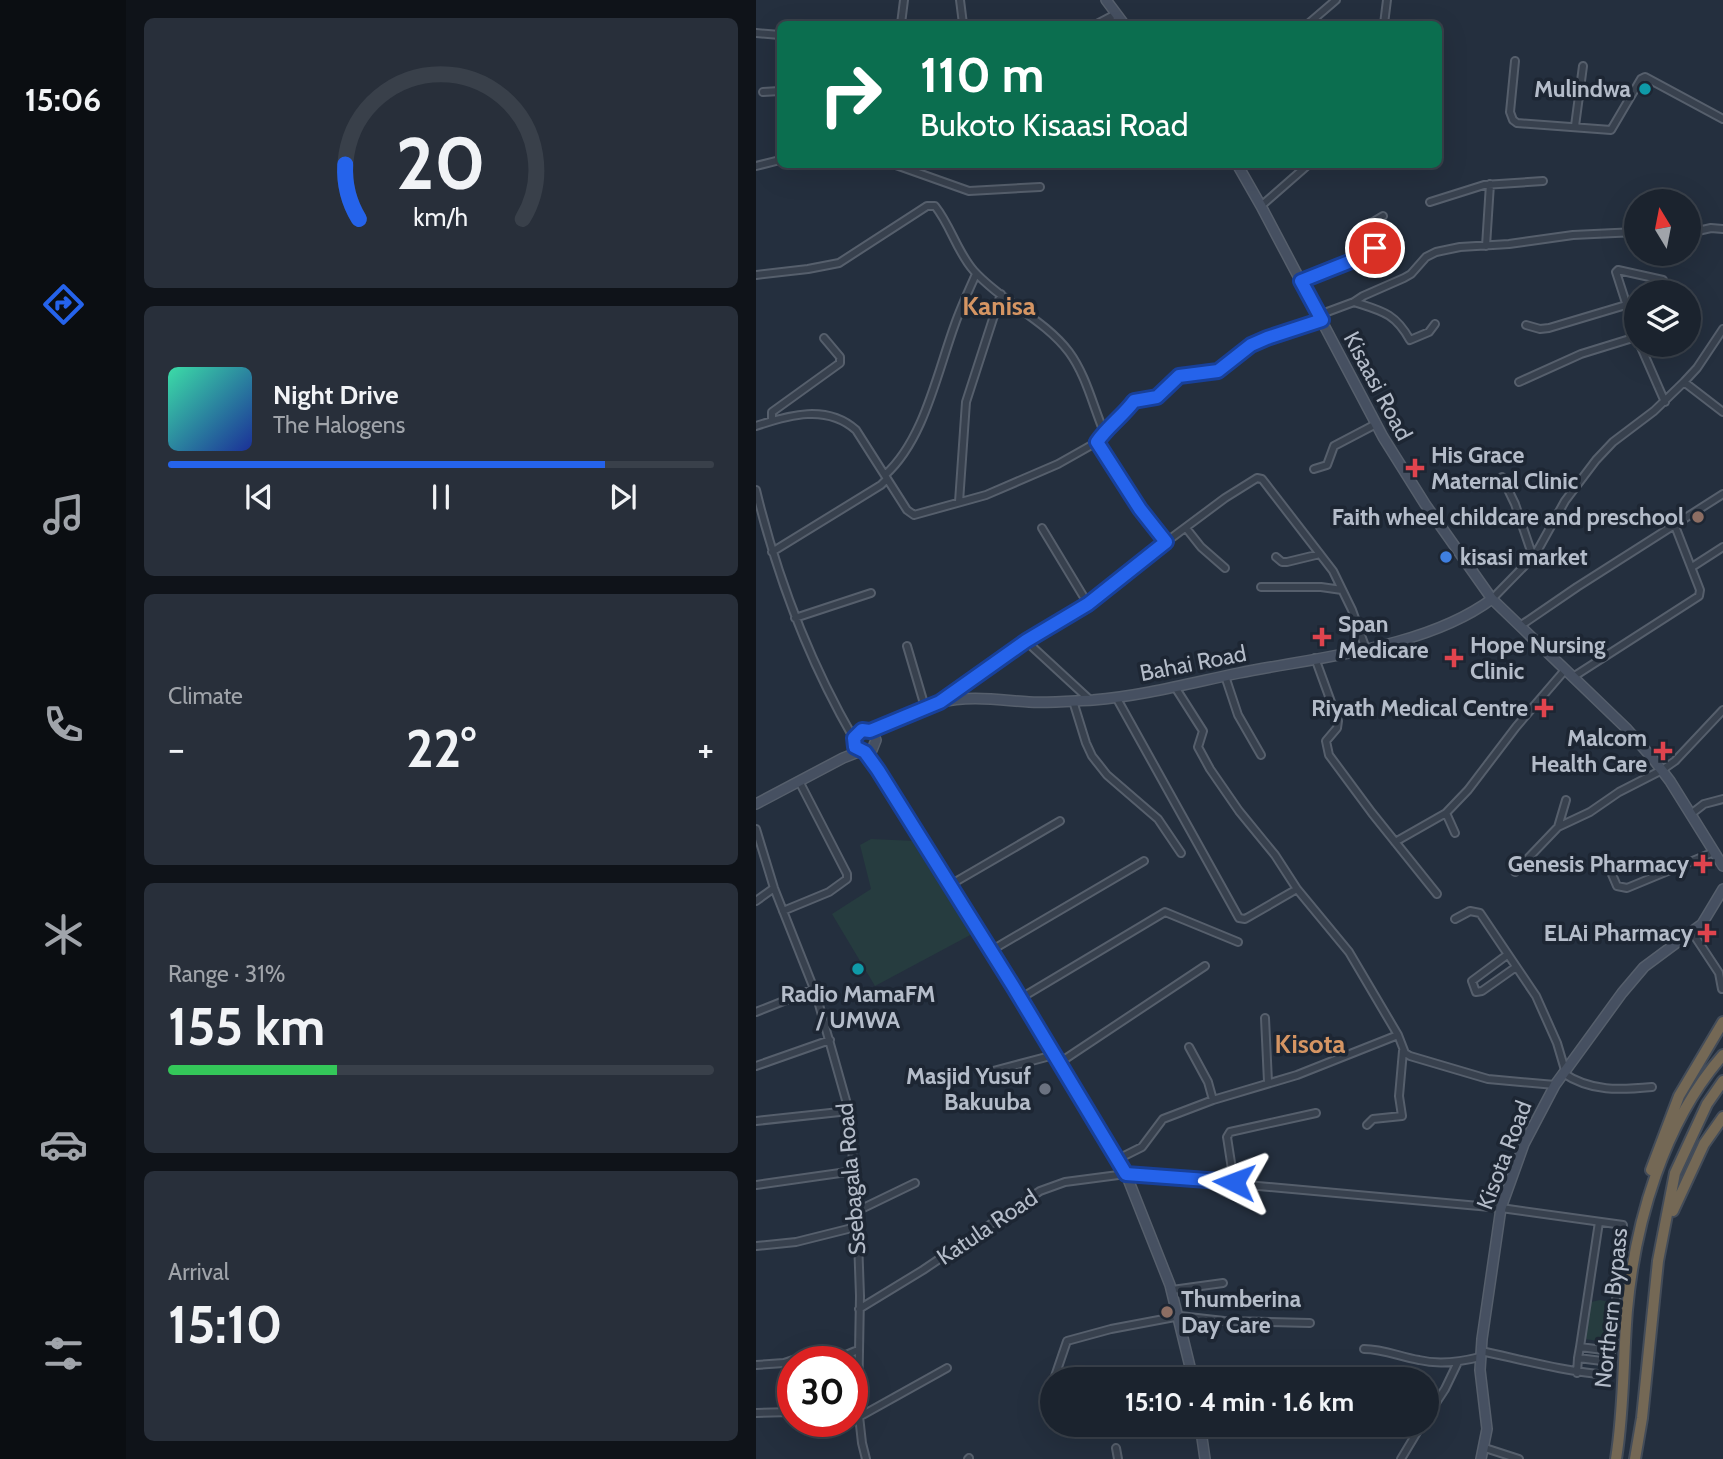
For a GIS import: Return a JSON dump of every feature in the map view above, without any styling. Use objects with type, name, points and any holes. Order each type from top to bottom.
[{"type":"highway","points":[[1639,1228],[1644,1190],[1659,1145],[1679,1096],[1723,1022]]},
{"type":"highway","name":"Northern Bypass","points":[[1616,1459],[1622,1409],[1627,1311],[1639,1228],[1660,1164],[1672,1138],[1692,1098],[1723,1055]]},
{"type":"highway","name":"Northern Bypass","points":[[1635,1459],[1642,1418],[1658,1261],[1675,1173],[1707,1104],[1723,1081]]},
{"type":"highway","points":[[1658,1261],[1676,1201],[1704,1144],[1723,1117]]},
{"type":"main road","points":[[1106,0],[1122,21]]},
{"type":"main road","name":"Kisaasi Road","points":[[1239,168],[1402,471],[1492,599],[1626,728],[1662,770],[1723,866]]},
{"type":"main road","name":"Bahai Road","points":[[843,758],[854,741],[866,731],[940,702],[985,699],[1029,702],[1090,700],[1175,687],[1406,639],[1454,623],[1473,614],[1492,599]]},
{"type":"main road","name":"Bahai Road","points":[[756,804],[843,758],[869,748],[893,721]]},
{"type":"main road","points":[[866,731],[869,748],[878,770],[992,950],[1126,1174],[1160,1254],[1180,1316],[1191,1367]]},
{"type":"main road","points":[[854,741],[869,748]]},
{"type":"main road","name":"Kisota Road","points":[[1481,1459],[1485,1448],[1486,1419],[1480,1354],[1501,1208],[1528,1134],[1555,1085],[1614,1003],[1644,967],[1706,919],[1723,889]]},
{"type":"main road","points":[[1202,1437],[1205,1459]]},
{"type":"street","points":[[901,21],[904,0]]},
{"type":"street","points":[[960,0],[963,21]]},
{"type":"street","points":[[1312,21],[1336,0]]},
{"type":"street","points":[[1384,21],[1387,0]]},
{"type":"street","points":[[1103,21],[1116,14]]},
{"type":"street","points":[[756,33],[777,35]]},
{"type":"street","points":[[1515,61],[1510,104],[1513,120],[1517,123],[1611,130],[1641,79],[1646,77],[1723,119]]},
{"type":"street","points":[[1575,126],[1583,66]]},
{"type":"street","points":[[763,92],[777,91]]},
{"type":"street","points":[[756,166],[777,161]]},
{"type":"street","points":[[904,168],[969,191],[1041,187]]},
{"type":"street","points":[[1261,206],[1304,168]]},
{"type":"street","points":[[1430,202],[1490,184],[1543,181]]},
{"type":"street","points":[[1486,246],[1490,184]]},
{"type":"street","points":[[756,275],[808,270],[839,263],[930,205],[937,208],[961,253],[976,274],[1052,335],[1072,355],[1104,432]]},
{"type":"street","points":[[1301,281],[1375,248],[1368,225],[1383,216]]},
{"type":"street","points":[[1701,230],[1723,229]]},
{"type":"street","points":[[756,426],[820,414],[839,419],[856,430],[907,510],[914,515],[986,495],[1075,456],[1097,442],[1134,401],[1157,397],[1179,376],[1218,371],[1251,345],[1321,318],[1411,274],[1426,257],[1436,252],[1573,235],[1624,233]]},
{"type":"street","points":[[1624,297],[1617,271],[1663,280]]},
{"type":"street","points":[[772,552],[881,485],[898,464],[914,438],[976,274]]},
{"type":"street","points":[[959,502],[967,402],[1001,294]]},
{"type":"street","points":[[1354,302],[1388,313],[1401,324],[1410,340],[1429,332],[1435,324]]},
{"type":"street","points":[[1526,325],[1539,329],[1549,328],[1624,306]]},
{"type":"street","points":[[1492,599],[1533,557],[1564,501],[1596,460],[1613,442],[1665,402],[1697,368],[1723,330]]},
{"type":"street","points":[[772,421],[772,412],[841,363],[840,357],[824,338]]},
{"type":"street","points":[[1518,382],[1581,354],[1624,340]]},
{"type":"street","points":[[1645,357],[1665,402]]},
{"type":"street","points":[[1684,382],[1723,412]]},
{"type":"street","points":[[1314,469],[1326,465],[1334,446],[1376,424]]},
{"type":"street","points":[[1097,442],[1140,509],[1166,542]]},
{"type":"street","points":[[1502,477],[1533,557]]},
{"type":"street","points":[[940,702],[1026,641],[1088,604],[1224,498],[1260,478],[1333,571],[1366,649]]},
{"type":"street","points":[[756,492],[772,552],[796,618],[854,741]]},
{"type":"street","points":[[1520,626],[1625,555],[1723,494]]},
{"type":"street","points":[[1573,677],[1699,596],[1700,590],[1675,526]]},
{"type":"street","points":[[1042,528],[1088,604]]},
{"type":"street","points":[[1186,528],[1201,547],[1225,568]]},
{"type":"street","points":[[1692,567],[1723,547]]},
{"type":"street","points":[[1276,557],[1287,562],[1320,554]]},
{"type":"street","points":[[1261,587],[1321,587],[1342,590]]},
{"type":"street","points":[[796,618],[871,593]]},
{"type":"street","points":[[1026,641],[1090,700]]},
{"type":"street","points":[[906,646],[925,707]]},
{"type":"street","points":[[1315,659],[1338,721],[1337,728],[1326,741],[1326,750],[1437,894]]},
{"type":"street","points":[[1395,842],[1446,813],[1468,790],[1516,727],[1565,670]]},
{"type":"street","points":[[1225,676],[1238,715],[1261,755]]},
{"type":"street","points":[[1175,687],[1203,731],[1198,747],[1210,769],[1281,863],[1297,889],[1349,952],[1398,1035],[1403,1049],[1399,1096],[1402,1116],[1373,1119],[1367,1125]]},
{"type":"street","points":[[1116,697],[1239,918],[1245,919],[1297,889]]},
{"type":"street","points":[[1073,701],[1092,757],[1107,775],[1158,819],[1181,853]]},
{"type":"street","points":[[1515,872],[1558,827],[1590,813],[1619,792],[1662,770],[1689,747],[1723,710]]},
{"type":"street","points":[[845,719],[866,731]]},
{"type":"street","points":[[783,911],[829,892],[847,879],[799,781]]},
{"type":"street","points":[[1691,814],[1704,804],[1723,799]]},
{"type":"street","points":[[1558,827],[1566,800]]},
{"type":"street","points":[[1446,813],[1455,833]]},
{"type":"street","points":[[950,885],[1060,821]]},
{"type":"street","name":"Ssebagala Road","points":[[756,828],[774,888],[814,989],[849,1111],[858,1211],[858,1346]]},
{"type":"street","points":[[1605,858],[1617,886],[1626,888],[1714,852]]},
{"type":"street","points":[[992,950],[1144,861]]},
{"type":"street","points":[[756,901],[774,888]]},
{"type":"street","points":[[1455,919],[1470,911],[1478,911],[1525,978],[1543,1010],[1557,1043],[1564,1072],[1576,1082],[1606,1089],[1652,1087]]},
{"type":"street","points":[[1021,998],[1165,912],[1238,943]]},
{"type":"street","points":[[1692,932],[1719,973],[1722,989]]},
{"type":"street","points":[[1507,955],[1472,981],[1476,992],[1482,991],[1516,967]]},
{"type":"street","points":[[982,1074],[1057,1059],[1205,966]]},
{"type":"street","points":[[756,1012],[814,989]]},
{"type":"street","points":[[1265,1018],[1268,1082]]},
{"type":"street","points":[[1118,1159],[1142,1147],[1163,1119],[1213,1100],[1297,1075],[1398,1035]]},
{"type":"street","points":[[756,1066],[830,1041]]},
{"type":"street","points":[[1189,1047],[1208,1082],[1213,1100]]},
{"type":"street","points":[[1403,1049],[1410,1056],[1478,1076],[1555,1085]]},
{"type":"street","points":[[756,1121],[849,1111]]},
{"type":"street","points":[[1234,1182],[1227,1138],[1230,1132],[1317,1113]]},
{"type":"street","points":[[756,1185],[854,1171]]},
{"type":"street","name":"Katula Road","points":[[859,1310],[1040,1191],[1071,1181],[1126,1174],[1501,1208],[1599,1223]]},
{"type":"street","points":[[858,1211],[915,1183]]},
{"type":"street","points":[[1364,1349],[1378,1349],[1418,1360],[1458,1362],[1480,1354],[1577,1373],[1609,1375],[1623,1225],[1599,1223],[1577,1373]]},
{"type":"street","points":[[756,1246],[796,1242],[856,1227]]},
{"type":"street","points":[[1172,1290],[1223,1283]]},
{"type":"street","points":[[1057,1367],[1063,1345],[1067,1341],[1111,1329],[1180,1316],[1224,1321],[1310,1323]]},
{"type":"street","points":[[1580,1347],[1611,1351]]},
{"type":"street","points":[[1578,1358],[1610,1362]]},
{"type":"street","points":[[1439,1398],[1458,1362]]},
{"type":"street","points":[[756,1365],[777,1364]]},
{"type":"street","points":[[868,1412],[947,1368]]},
{"type":"street","points":[[756,1413],[777,1412]]},
{"type":"street","name":"Ssebagala Road","points":[[862,1437],[866,1459]]},
{"type":"street","points":[[1401,1459],[1414,1437]]},
{"type":"street","points":[[1116,1448],[1118,1459]]},
{"type":"street","points":[[1485,1448],[1519,1459]]},
{"type":"green space","points":[[871,839],[915,841],[974,933],[875,986],[832,914],[871,889],[860,845]]},
{"type":"green space","points":[[1591,1302],[1609,1302],[1605,1342],[1585,1339]]},
{"type":"place","name":"Mulindwa","points":[[1645,89]]},
{"type":"place","name":"His Grace Maternal Clinic","points":[[1415,468]]},
{"type":"place","name":"Faith wheel childcare and preschool","points":[[1698,517]]},
{"type":"place","name":"kisasi market","points":[[1446,557]]},
{"type":"place","name":"Span Medicare","points":[[1322,637]]},
{"type":"place","name":"Hope Nursing Clinic","points":[[1454,658]]},
{"type":"place","name":"Riyath Medical Centre","points":[[1544,708]]},
{"type":"place","name":"Malcom Health Care","points":[[1663,751]]},
{"type":"place","name":"Genesis Pharmacy","points":[[1703,864]]},
{"type":"place","name":"ELAi Pharmacy","points":[[1707,933]]},
{"type":"place","name":"Radio MamaFM / UMWA","points":[[858,969]]},
{"type":"place","name":"Masjid Yusuf Bakuuba","points":[[1045,1089]]},
{"type":"place","name":"Thumberina Day Care","points":[[1167,1312]]},
{"type":"district","name":"Kanisa","points":[[999,306]]},
{"type":"district","name":"Kisota","points":[[1310,1044]]},
{"type":"route","points":[[1234,1182],[1126,1174],[992,950],[878,770],[865,752],[855,747],[854,738],[862,730],[870,731],[940,702],[1026,641],[1088,604],[1166,542],[1140,509],[1097,442],[1104,432],[1134,401],[1154,399],[1179,376],[1218,371],[1251,345],[1322,320],[1301,281],[1359,258],[1375,248]]}]
